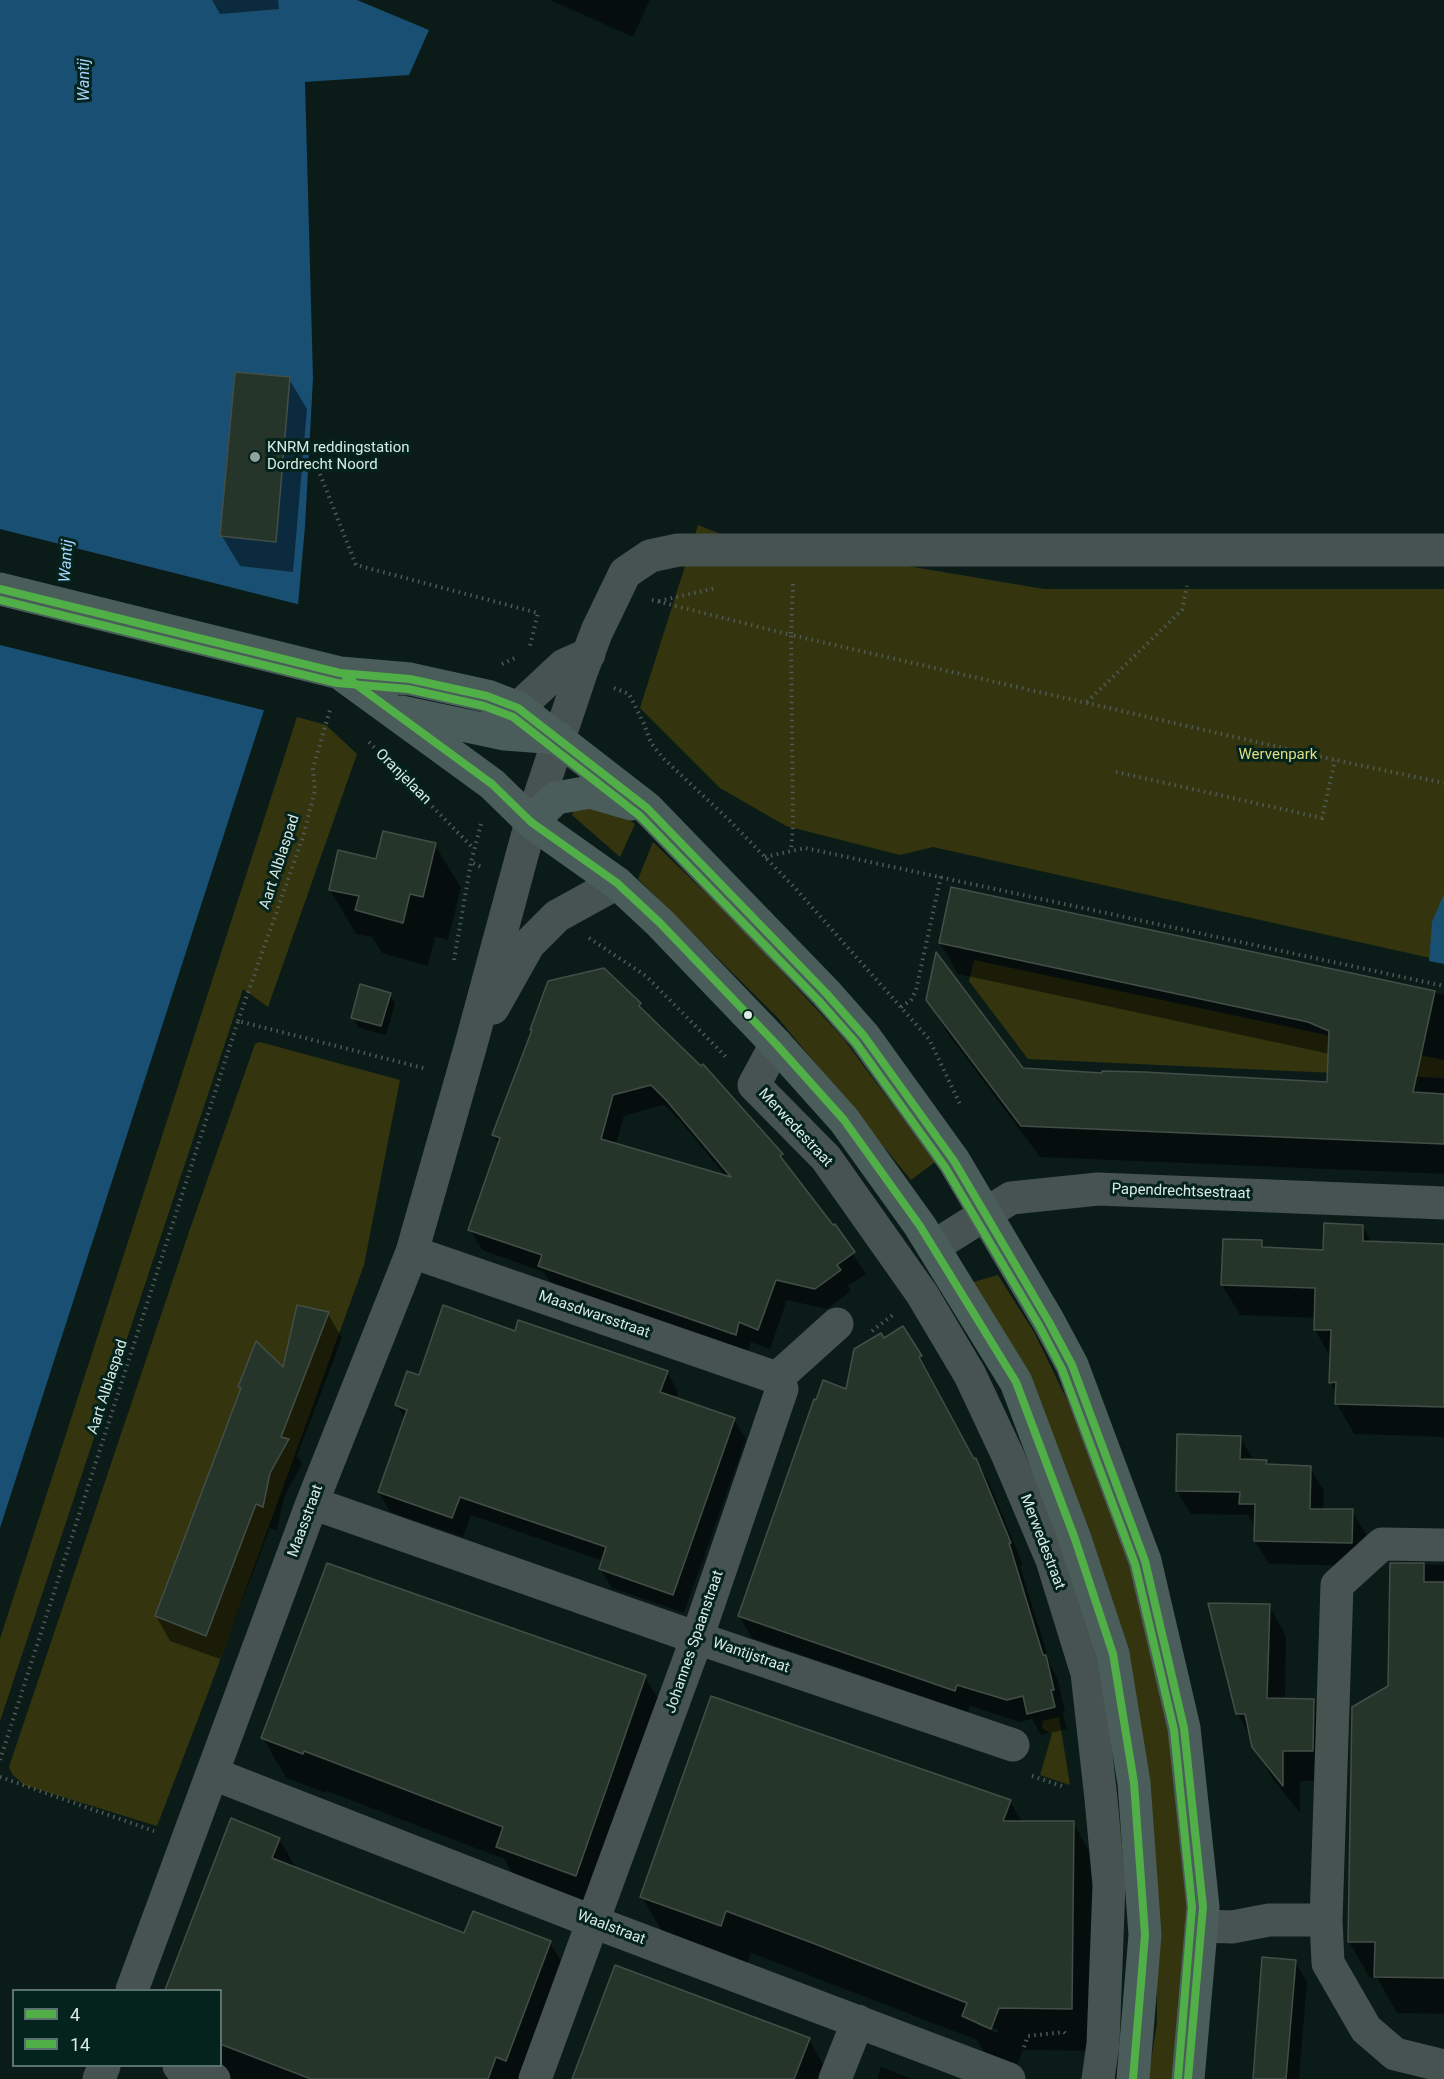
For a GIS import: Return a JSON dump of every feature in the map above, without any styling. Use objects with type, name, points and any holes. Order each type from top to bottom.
[{"type":"main road","points":[[0,589],[340,673],[410,679],[487,696],[518,708],[647,808],[826,993],[864,1036],[954,1161],[1050,1322],[1072,1365],[1145,1561],[1184,1728],[1203,1907],[1188,2079]]},
{"type":"main road","points":[[340,673],[492,784],[531,822],[556,798],[590,792],[647,808]]},
{"type":"main road","points":[[393,711],[505,734],[558,738]]},
{"type":"main road","name":"Merwedestraat","points":[[531,822],[617,884],[660,923],[776,1044],[844,1120],[933,1247],[1016,1382],[1075,1539],[1113,1654],[1134,1783],[1145,1935],[1133,2079]]},
{"type":"street","points":[[621,582],[650,556],[678,550],[1444,550]]},
{"type":"street","name":"Maasstraat","points":[[132,1989],[214,1774],[312,1503],[412,1251],[531,822],[558,738],[597,631],[621,582]]},
{"type":"street","points":[[518,708],[564,665],[589,654]]},
{"type":"street","name":"Maasstraat","points":[[465,1063],[529,944],[557,916],[617,884]]},
{"type":"street","name":"Merwedestraat","points":[[776,1044],[754,1085],[826,1158],[922,1294],[970,1375],[1008,1456],[1052,1560],[1087,1673],[1109,1885],[1103,2044],[1098,2079]]},
{"type":"street","name":"Papendrechtsestraat","points":[[933,1247],[1011,1198],[1098,1189],[1444,1203]]},
{"type":"street","name":"Maasdwarsstraat","points":[[412,1251],[777,1378]]},
{"type":"street","points":[[777,1378],[837,1324]]},
{"type":"street","name":"Johannes Spaanstraat","points":[[535,2079],[697,1638],[782,1389],[777,1378]]},
{"type":"street","name":"Wantijstraat","points":[[312,1503],[697,1638],[1013,1745]]},
{"type":"street","points":[[1444,1545],[1382,1544],[1337,1584],[1326,1920],[1328,1963],[1366,2029],[1395,2054],[1444,2066]]},
{"type":"street","name":"Waalstraat","points":[[214,1774],[594,1922],[858,2021],[1015,2068]]},
{"type":"street","points":[[1201,1926],[1232,1927],[1269,1920],[1326,1920]]},
{"type":"street","points":[[836,2079],[858,2021]]},
{"type":"street","points":[[182,2067],[214,2079]]},
{"type":"path","points":[[320,474],[356,564],[538,613],[529,651]]},
{"type":"path","points":[[621,582],[791,635],[1444,783]]},
{"type":"path","points":[[791,851],[794,825],[791,635],[793,585]]},
{"type":"path","points":[[1086,703],[1182,610],[1187,588]]},
{"type":"path","name":"Aart Alblaspad","points":[[0,1760],[238,1021],[303,837],[315,790],[312,768],[331,707],[339,714]]},
{"type":"path","name":"Oranjelaan","points":[[363,737],[473,849]]},
{"type":"path","points":[[1116,772],[1322,818],[1335,760]]},
{"type":"path","points":[[765,857],[805,848],[1444,986]]},
{"type":"path","points":[[901,1007],[911,1000],[916,990],[941,876]]},
{"type":"path","name":"Merwedestraat","points":[[557,916],[646,976],[754,1085]]},
{"type":"path","points":[[238,1021],[465,1063]]},
{"type":"path","points":[[837,1324],[860,1340],[922,1294]]},
{"type":"path","points":[[1013,1745],[1016,1771],[1101,1799]]},
{"type":"path","points":[[0,1777],[186,1843]]},
{"type":"path","points":[[1015,2068],[1028,2036],[1064,2032],[1074,2039],[1103,2044]]},
{"type":"green space","name":"Wervenpark","points":[[698,525],[723,535],[1044,589],[1444,589],[1444,961],[933,847],[900,855],[786,826],[720,788],[640,708]]},
{"type":"green space","points":[[297,717],[326,725],[357,754],[268,1007],[243,989],[0,1721],[0,1639]]},
{"type":"green space","points":[[589,804],[619,813],[635,824],[620,857],[572,815],[575,807]]},
{"type":"green space","points":[[653,842],[739,925],[843,1038],[935,1162],[911,1180],[778,1018],[638,879]]},
{"type":"green space","points":[[974,960],[1444,1060],[1444,1078],[1028,1059],[969,981]]},
{"type":"green space","points":[[260,1042],[400,1080],[364,1265],[208,1693],[157,1826],[24,1785],[13,1775],[9,1767],[190,1229],[255,1044]]},
{"type":"green space","points":[[998,1275],[1035,1334],[1068,1402],[1145,1598],[1168,1705],[1190,1927],[1181,2079],[1148,2079],[1157,2023],[1157,1892],[1146,1759],[963,1285]]},
{"type":"green space","points":[[1059,1717],[1070,1785],[1040,1775],[1052,1734],[1042,1728],[1043,1721]]},
{"type":"water","name":"Wantij","points":[[0,0],[357,0],[429,30],[409,75],[305,82],[313,378],[298,605],[0,1528]]},
{"type":"water","points":[[1444,894],[1444,964],[1429,961],[1432,922]]},
{"type":"pier","points":[[0,529],[301,605],[267,711],[0,645]]},
{"type":"building","name":"KNRM reddingstation Dordrecht Noord","points":[[235,372],[290,377],[276,542],[220,536]]},
{"type":"building","points":[[383,831],[436,843],[423,897],[410,894],[403,923],[355,910],[359,896],[329,890],[338,850],[376,859]]},
{"type":"building","points":[[951,887],[1435,991],[1413,1092],[1444,1094],[1444,1144],[1021,1126],[926,1000],[936,952],[1023,1068],[1327,1082],[1329,1031],[1308,1022],[939,943]]},
{"type":"building","points":[[604,968],[641,1003],[639,1006],[701,1066],[703,1064],[783,1154],[780,1156],[855,1252],[837,1265],[841,1270],[815,1289],[776,1280],[758,1330],[739,1322],[736,1335],[538,1266],[542,1255],[468,1230],[500,1138],[492,1135],[548,981]],"holes":[[[651,1085],[731,1177],[601,1139],[613,1095]]]},
{"type":"building","points":[[360,984],[391,993],[381,1026],[351,1018]]},
{"type":"building","points":[[1324,1223],[1363,1225],[1363,1241],[1444,1244],[1444,1407],[1335,1404],[1336,1382],[1329,1383],[1331,1330],[1314,1330],[1315,1288],[1221,1285],[1223,1239],[1262,1240],[1262,1247],[1323,1250]]},
{"type":"building","points":[[297,1305],[329,1312],[281,1437],[289,1439],[270,1473],[263,1507],[256,1504],[206,1636],[155,1616],[241,1388],[238,1387],[256,1341],[283,1367]]},
{"type":"building","points":[[443,1305],[515,1331],[518,1320],[668,1371],[660,1392],[735,1418],[673,1595],[599,1569],[606,1547],[460,1497],[452,1518],[378,1492],[407,1410],[395,1405],[407,1371],[419,1375]]},
{"type":"building","points":[[903,1326],[922,1356],[919,1357],[974,1459],[976,1458],[1011,1543],[1009,1543],[1043,1655],[1046,1655],[1054,1690],[1051,1690],[1055,1707],[1027,1714],[1023,1696],[1007,1700],[957,1685],[955,1691],[738,1616],[814,1399],[816,1400],[823,1380],[846,1389],[854,1349],[881,1333],[884,1338]]},
{"type":"building","points":[[1177,1434],[1241,1436],[1240,1459],[1267,1460],[1266,1464],[1311,1466],[1310,1509],[1353,1509],[1352,1543],[1254,1541],[1255,1504],[1239,1504],[1240,1492],[1176,1491]]},
{"type":"building","points":[[327,1563],[646,1675],[576,1876],[496,1847],[503,1827],[304,1751],[303,1754],[261,1738]]},
{"type":"building","points":[[1390,1563],[1424,1563],[1424,1582],[1444,1582],[1444,1978],[1374,1977],[1375,1942],[1348,1942],[1352,1707],[1388,1686]]},
{"type":"building","points":[[1208,1603],[1270,1604],[1267,1698],[1314,1699],[1313,1751],[1283,1751],[1283,1786],[1252,1747],[1245,1714],[1236,1714]]},
{"type":"building","points":[[711,1696],[1011,1800],[1003,1821],[1074,1821],[1072,2009],[999,2008],[991,2029],[962,2016],[967,2003],[810,1942],[726,1911],[721,1926],[640,1897]]},
{"type":"building","points":[[231,1818],[280,1838],[272,1858],[464,1933],[473,1911],[551,1941],[506,2061],[496,2057],[488,2079],[311,2079],[222,2045],[222,1989],[165,1989]]},
{"type":"building","points":[[1262,1957],[1296,1960],[1286,2079],[1253,2079]]},
{"type":"building","points":[[615,1965],[810,2038],[794,2079],[572,2079]]},
{"type":"transit line","name":"4","points":[[0,589],[340,673],[410,679],[487,696],[518,708],[647,808],[826,993],[864,1036],[954,1161],[1049,1322],[1072,1365],[1145,1561],[1184,1728],[1203,1907],[1188,2079]]},
{"type":"transit line","name":"14","points":[[0,600],[337,683],[408,689],[484,706],[513,717],[640,816],[818,1000],[856,1043],[945,1167],[1040,1327],[1062,1369],[1135,1564],[1174,1730],[1192,1907],[1178,2078]]},
{"type":"transit line","name":"4","points":[[346,677],[492,784],[531,822],[617,883],[660,923],[776,1044],[844,1120],[920,1226],[1016,1382],[1075,1539],[1113,1654],[1134,1783],[1145,1935],[1133,2079]]},
{"type":"place","name":"KNRM reddingstation Dordrecht Noord","points":[[255,457]]}]
